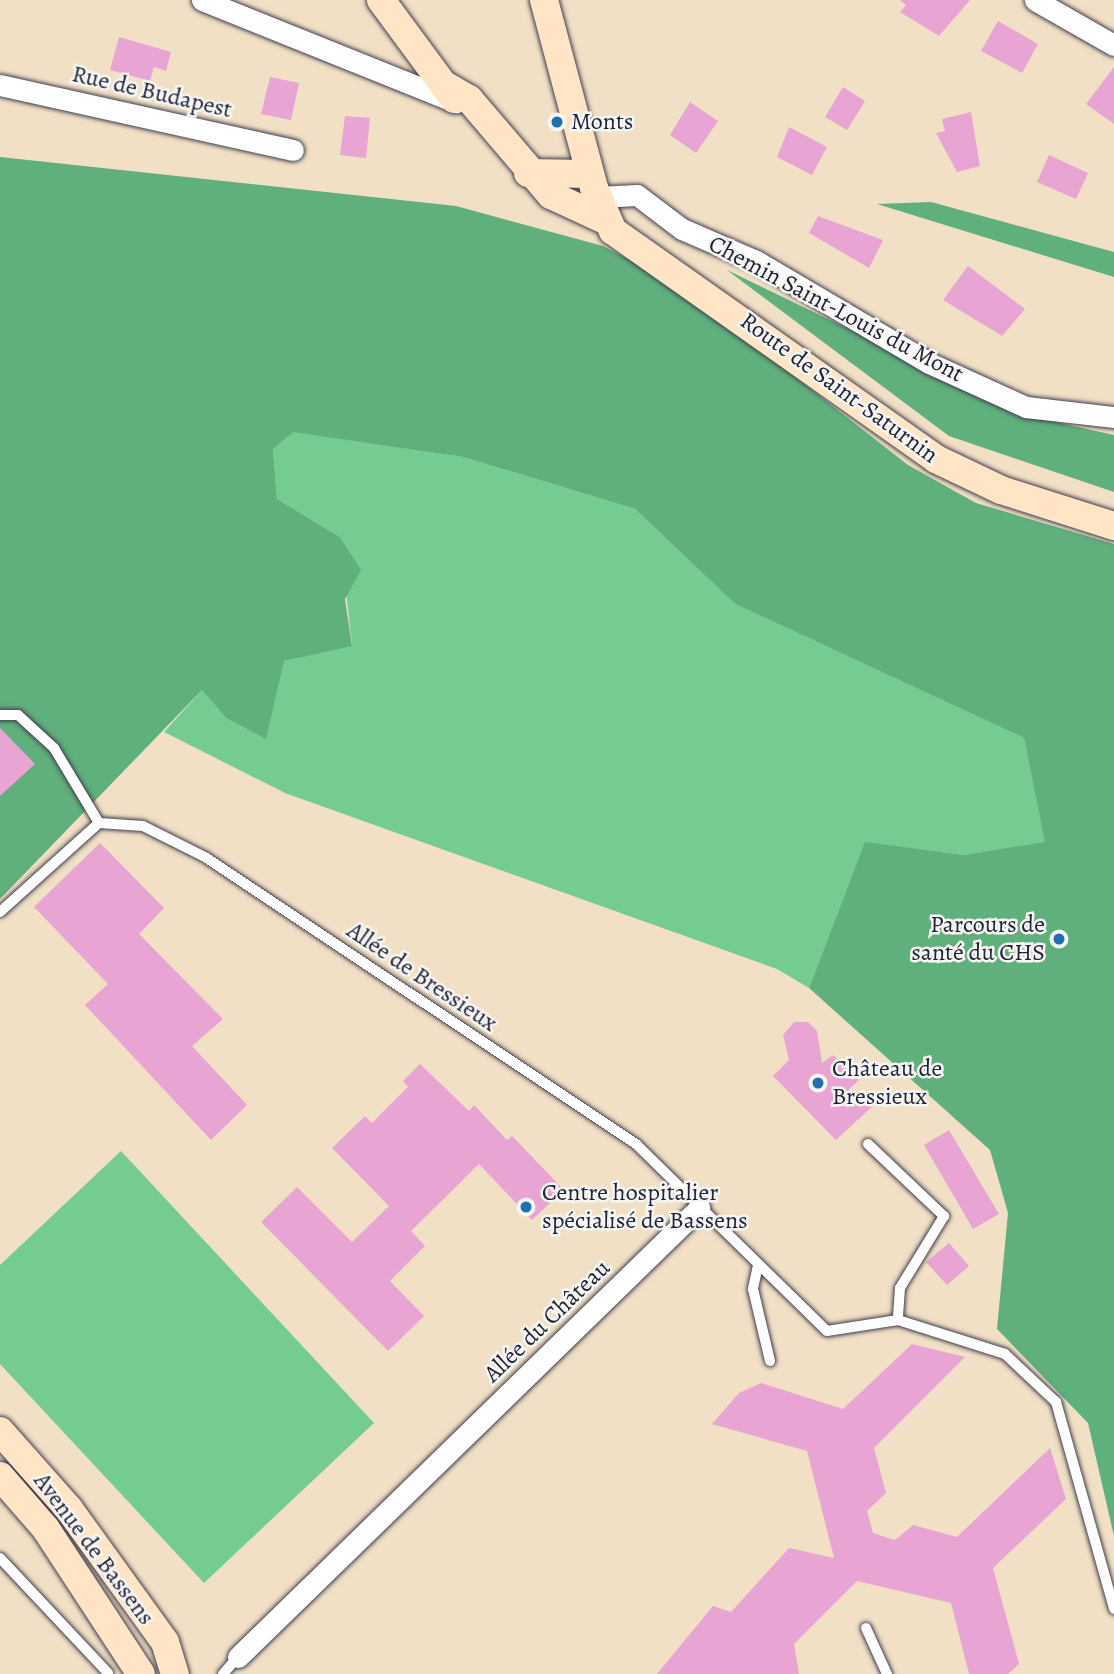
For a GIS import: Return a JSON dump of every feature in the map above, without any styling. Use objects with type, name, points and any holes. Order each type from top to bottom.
[{"type":"street","points":[[202,0],[411,87],[449,93]]},
{"type":"street","name":"Chemin Saint-Louis du Mont","points":[[381,0],[449,93],[469,99],[528,173],[564,202],[637,195],[682,229],[756,261],[929,363],[1027,407],[1114,417]]},
{"type":"street","points":[[544,0],[598,197]]},
{"type":"street","points":[[1035,0],[1114,45]]},
{"type":"street","name":"Rue de Budapest","points":[[0,85],[293,150]]},
{"type":"street","name":"Chemin Saint-Louis du Mont","points":[[528,173],[598,197]]},
{"type":"street","name":"Route de Saint-Saturnin","points":[[598,197],[936,459],[1001,490],[1114,526]]},
{"type":"street","name":"Allée du Château","points":[[238,1657],[699,1208]]},
{"type":"street","name":"Avenue de Bassens","points":[[0,1431],[77,1520],[164,1642],[175,1674]]},
{"type":"street","name":"Avenue de Bassens","points":[[0,1476],[46,1529],[141,1674]]},
{"type":"lane","points":[[0,715],[18,715],[54,748],[99,823],[0,912]]},
{"type":"lane","name":"Allée de Bressieux","points":[[99,823],[143,826],[205,857],[636,1144],[699,1208]]},
{"type":"lane","points":[[868,1144],[944,1216],[900,1288],[898,1320]]},
{"type":"lane","points":[[699,1208],[827,1331],[898,1320],[1005,1354],[1056,1402],[1114,1609]]},
{"type":"lane","points":[[758,1265],[753,1289],[770,1361]]},
{"type":"lane","points":[[0,1558],[108,1673]]},
{"type":"lane","points":[[866,1628],[887,1674]]},
{"type":"lane","points":[[223,1674],[238,1657]]},
{"type":"green space","points":[[0,157],[456,206],[603,246],[676,284],[908,465],[976,503],[1114,544],[1114,1536],[1088,1423],[997,1329],[1008,1213],[990,1150],[809,988],[865,842],[964,855],[1045,842],[1024,738],[735,604],[635,509],[463,457],[293,432],[273,449],[277,499],[340,537],[361,570],[345,599],[352,646],[284,661],[266,739],[225,717],[202,690],[0,899]]},
{"type":"green space","points":[[931,202],[1114,252],[1114,277],[877,204]]},
{"type":"green space","points":[[727,270],[1028,416],[1114,435],[1114,492],[949,436]]},
{"type":"green space","points":[[293,431],[463,457],[635,509],[735,604],[1024,738],[1046,843],[964,855],[865,843],[809,988],[777,969],[285,793],[164,732],[202,690],[225,717],[284,661],[352,645],[340,537],[277,499],[273,449]]},
{"type":"green space","points":[[121,1151],[374,1423],[204,1583],[0,1364],[0,1265]]},
{"type":"building","points":[[900,0],[970,0],[939,36],[900,12],[906,5]]},
{"type":"building","points":[[998,21],[1038,44],[1022,73],[981,51]]},
{"type":"building","points":[[119,37],[171,52],[166,71],[154,67],[150,81],[110,70]]},
{"type":"building","points":[[1114,67],[1114,124],[1086,104]]},
{"type":"building","points":[[270,77],[299,83],[291,120],[261,114]]},
{"type":"building","points":[[843,87],[865,101],[847,130],[825,117]]},
{"type":"building","points":[[690,102],[718,121],[696,153],[670,135]]},
{"type":"building","points":[[971,112],[980,166],[957,172],[936,133],[945,131],[942,119]]},
{"type":"building","points":[[345,116],[370,118],[366,158],[340,155]]},
{"type":"building","points":[[789,127],[827,147],[812,175],[777,157]]},
{"type":"building","points":[[1049,155],[1088,173],[1076,199],[1037,182]]},
{"type":"building","points":[[818,216],[883,240],[869,268],[809,233]]},
{"type":"building","points":[[968,266],[1025,309],[1002,336],[943,300]]},
{"type":"building","points":[[0,728],[35,764],[0,796]]},
{"type":"building","points":[[100,843],[164,908],[139,934],[223,1019],[192,1046],[247,1105],[211,1140],[85,1005],[108,984],[34,907]]},
{"type":"building","name":"Château de Bressieux","points":[[794,1022],[808,1022],[817,1031],[822,1063],[833,1055],[859,1080],[848,1090],[876,1103],[836,1140],[773,1076],[789,1060],[783,1035]]},
{"type":"building","points":[[420,1064],[469,1111],[474,1105],[507,1140],[512,1136],[564,1190],[532,1220],[479,1164],[411,1231],[425,1246],[390,1281],[424,1316],[388,1351],[261,1222],[297,1187],[352,1242],[389,1206],[332,1148],[365,1116],[372,1123],[408,1087],[403,1081]]},
{"type":"building","points":[[949,1130],[999,1214],[973,1229],[924,1145]]},
{"type":"building","points":[[949,1243],[969,1266],[947,1285],[926,1262]]},
{"type":"building","points":[[912,1344],[965,1357],[874,1448],[886,1493],[867,1511],[873,1533],[895,1540],[913,1525],[957,1537],[1050,1448],[1066,1499],[993,1568],[1019,1664],[1008,1674],[969,1674],[951,1603],[857,1581],[794,1644],[799,1674],[657,1674],[713,1606],[731,1612],[789,1548],[834,1558],[807,1451],[712,1424],[739,1393],[761,1383],[843,1409]]},
{"type":"place","name":"Monts","points":[[557,122]]},
{"type":"place","name":"Parcours de santé du CHS","points":[[1059,939]]},
{"type":"place","name":"Château de Bressieux","points":[[818,1083]]},
{"type":"place","name":"Centre hospitalier spécialisé de Bassens","points":[[526,1207]]}]
